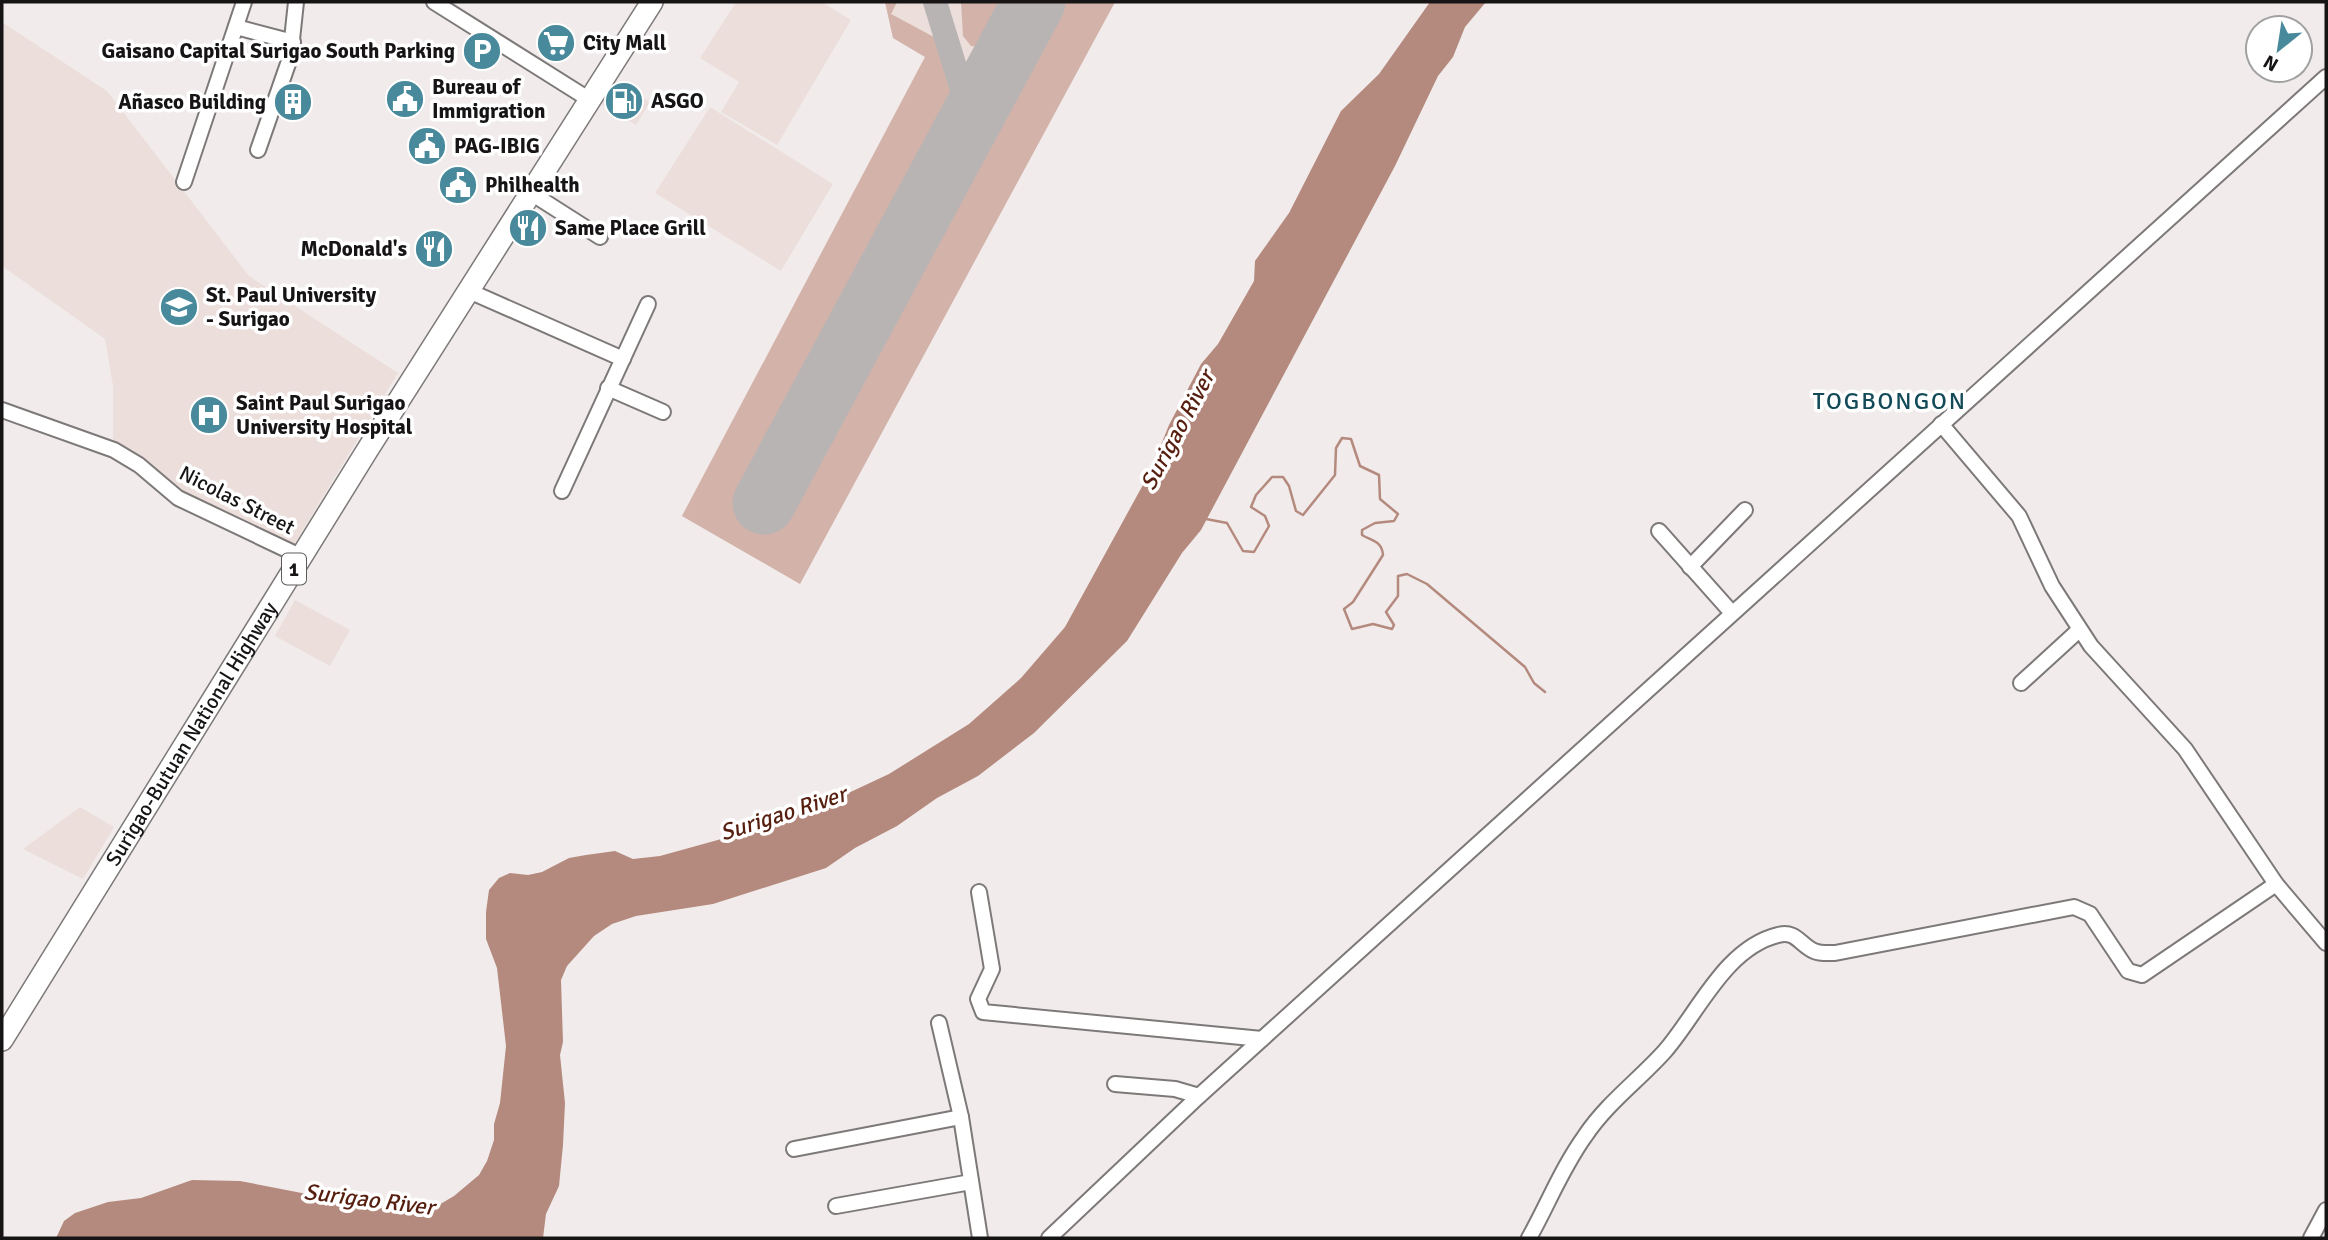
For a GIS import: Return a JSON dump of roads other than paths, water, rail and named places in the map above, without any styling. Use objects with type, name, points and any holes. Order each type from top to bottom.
[{"type":"highway","name":"Surigao-Butuan National Highway","points":[[2,1040],[469,290],[652,2]]},
{"type":"street","points":[[184,182],[244,2]]},
{"type":"street","points":[[258,150],[293,42],[296,2]]},
{"type":"street","points":[[434,2],[590,100]]},
{"type":"street","points":[[236,27],[293,42]]},
{"type":"street","points":[[1049,1238],[1199,1096],[2326,77]]},
{"type":"street","points":[[531,193],[600,237]]},
{"type":"street","points":[[469,290],[623,359]]},
{"type":"street","points":[[562,491],[648,304]]},
{"type":"street","points":[[608,388],[663,412]]},
{"type":"street","name":"Nicolas Street","points":[[2,410],[114,450],[139,465],[178,498],[302,557]]},
{"type":"street","points":[[1941,424],[2020,516],[2040,564],[2079,630],[2185,748],[2276,884],[2326,943]]},
{"type":"street","points":[[1690,566],[1745,510]]},
{"type":"street","points":[[1658,531],[1732,613]]},
{"type":"street","points":[[2021,683],[2079,630]]},
{"type":"street","points":[[1529,1238],[1560,1175],[1585,1135],[1613,1100],[1664,1052],[1740,956],[1757,943],[1785,934],[1797,937],[1816,952],[1835,953],[2074,906],[2090,914],[2128,971],[2142,975],[2276,884]]},
{"type":"street","points":[[979,892],[992,969],[978,999],[983,1012],[1262,1039]]},
{"type":"street","points":[[939,1023],[961,1117],[980,1238]]},
{"type":"street","points":[[1115,1084],[1183,1090],[1199,1096]]},
{"type":"street","points":[[794,1149],[961,1117]]},
{"type":"street","points":[[836,1206],[971,1182]]},
{"type":"street","points":[[2311,1238],[2326,1210]]},
{"type":"water","name":"Surigao River","points":[[1430,2],[1486,2],[1465,27],[1453,57],[1438,76],[1395,166],[1201,530],[1182,553],[1127,641],[1034,733],[978,776],[937,798],[897,826],[855,848],[826,868],[713,904],[636,916],[612,924],[594,936],[567,966],[561,980],[563,1042],[560,1055],[565,1103],[563,1145],[559,1186],[546,1214],[543,1238],[56,1238],[64,1221],[75,1213],[108,1202],[141,1198],[192,1180],[240,1181],[405,1213],[437,1206],[479,1175],[494,1140],[506,1046],[497,968],[486,939],[489,890],[499,878],[510,873],[528,875],[542,872],[569,858],[615,851],[633,859],[660,856],[812,810],[889,774],[969,724],[1021,678],[1065,627],[1150,472],[1169,425],[1201,364],[1218,344],[1254,281],[1255,261],[1289,213],[1341,111],[1379,74]]},
{"type":"waterway","points":[[1206,519],[1227,523],[1243,551],[1254,552],[1269,526],[1265,516],[1251,507],[1256,495],[1272,477],[1283,477],[1289,486],[1296,511],[1303,515],[1335,475],[1336,448],[1342,438],[1351,439],[1360,466],[1379,475],[1380,499],[1398,514],[1394,521],[1375,523],[1362,530],[1362,535],[1379,544],[1383,555],[1353,602],[1344,609],[1352,629],[1373,624],[1392,629],[1394,625],[1386,612],[1398,596],[1398,576],[1407,574],[1427,584],[1525,667],[1534,683],[1545,692]]},
{"type":"place","name":"City Mall","points":[[556,43]]},
{"type":"place","name":"Gaisano Capital Surigao South Parking","points":[[482,51]]},
{"type":"place","name":"Bureau of Immigration","points":[[405,99]]},
{"type":"place","name":"ASGO","points":[[624,101]]},
{"type":"place","name":"Añasco Building","points":[[293,102]]},
{"type":"place","name":"PAG-IBIG","points":[[427,146]]},
{"type":"place","name":"Philhealth","points":[[458,185]]},
{"type":"place","name":"Same Place Grill","points":[[528,228]]},
{"type":"place","name":"McDonald's","points":[[434,249]]},
{"type":"place","name":"St. Paul University - Surigao","points":[[179,307]]},
{"type":"place","name":"Saint Paul Surigao University Hospital","points":[[209,415]]},
{"type":"district","name":"TOGBONGON","points":[[1890,401]]}]
